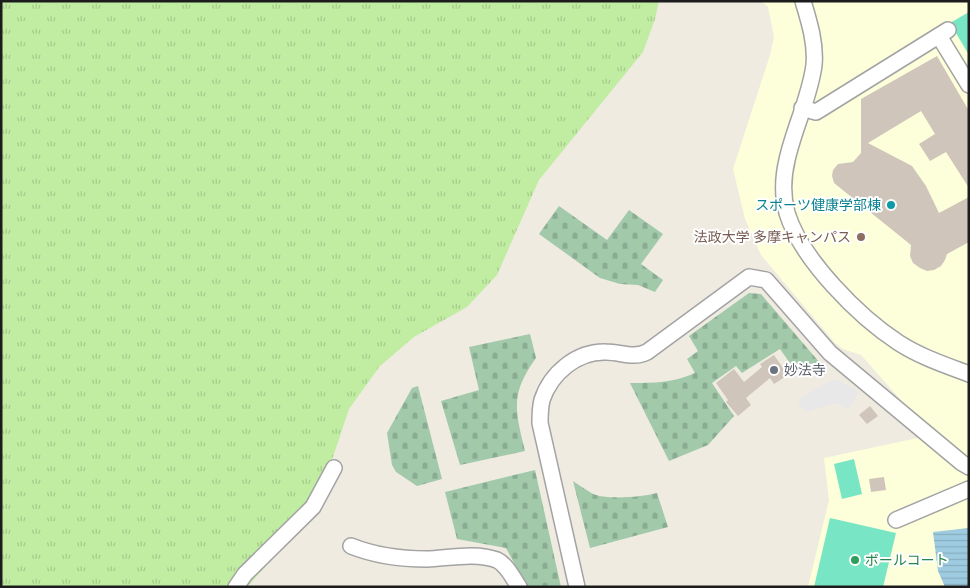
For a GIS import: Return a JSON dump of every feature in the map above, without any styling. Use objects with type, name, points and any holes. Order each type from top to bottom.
[{"type":"street","points":[[803,1],[814,44],[814,65],[787,159],[783,188],[787,211],[794,231],[805,250],[842,295],[880,330],[900,344],[925,357],[969,374]]},
{"type":"street","points":[[802,108],[816,112],[944,33],[969,85]]},
{"type":"street","points":[[576,587],[540,423],[542,402],[546,390],[563,369],[582,356],[604,352],[633,356],[647,352],[749,277],[766,280],[830,353],[962,463],[969,466]]},
{"type":"street","points":[[236,587],[245,574],[313,506],[334,468]]},
{"type":"street","points":[[896,520],[969,489]]},
{"type":"street","points":[[351,546],[379,556],[424,559],[478,557],[497,561],[505,566],[519,587]]},
{"type":"shaded area","name":"法政大学 多摩キャンパス","points":[[761,1],[969,1],[969,458],[908,408],[861,355],[843,349],[835,343],[761,255],[745,219],[733,169],[770,55],[774,37],[768,7]]},
{"type":"shaded area","points":[[838,380],[859,392],[848,409],[840,404],[832,404],[807,412],[800,405],[798,399],[830,381]]},
{"type":"shaded area","points":[[922,437],[969,477],[969,587],[808,587],[829,500],[824,458]]},
{"type":"green space","points":[[1,1],[659,1],[655,19],[643,52],[539,180],[497,275],[467,307],[414,337],[380,366],[349,409],[328,472],[313,507],[279,552],[247,587],[1,587]]},
{"type":"green space","points":[[969,12],[969,55],[950,23]]},
{"type":"green space","points":[[559,206],[607,240],[629,210],[663,234],[641,264],[663,280],[655,292],[638,285],[620,284],[600,278],[539,234]]},
{"type":"green space","points":[[749,293],[761,294],[820,363],[799,376],[780,349],[742,373],[736,366],[712,383],[734,416],[708,445],[669,461],[630,383],[671,381],[695,373],[687,359],[698,351],[689,336]]},
{"type":"green space","points":[[530,334],[536,358],[522,382],[518,392],[517,403],[517,413],[525,451],[460,465],[441,401],[479,390],[469,347]]},
{"type":"green space","points":[[418,386],[442,479],[417,486],[396,472],[392,465],[387,433],[412,388]]},
{"type":"green space","points":[[854,459],[862,494],[842,499],[834,464]]},
{"type":"green space","points":[[535,470],[561,587],[527,587],[506,548],[457,539],[445,492]]},
{"type":"green space","points":[[573,481],[599,496],[634,497],[657,493],[668,527],[590,548]]},
{"type":"green space","name":"ボールコート","points":[[830,518],[896,533],[883,587],[814,587]]},
{"type":"water","points":[[969,528],[969,587],[945,587],[938,571],[933,532]]},
{"type":"building","points":[[937,56],[969,111],[969,188],[946,152],[930,161],[919,144],[935,134],[921,111],[868,143],[912,166],[926,186],[939,213],[969,197],[969,242],[947,254],[941,266],[927,271],[913,263],[910,256],[911,245],[834,183],[832,176],[833,170],[838,164],[853,162],[861,153],[861,99]]},
{"type":"building","points":[[774,355],[788,375],[774,384],[770,378],[746,398],[751,405],[738,416],[726,402],[728,400],[716,383],[734,369],[744,382],[762,367],[760,364]]},
{"type":"building","points":[[870,406],[878,416],[867,424],[859,415]]},
{"type":"building","points":[[884,477],[886,490],[871,492],[869,479]]},
{"type":"place","name":"スポーツ健康学部棟","points":[[891,205]]},
{"type":"place","name":"法政大学 多摩キャンパス","points":[[861,237]]},
{"type":"place","name":"妙法寺","points":[[774,370]]},
{"type":"place","name":"ボールコート","points":[[855,560]]}]
